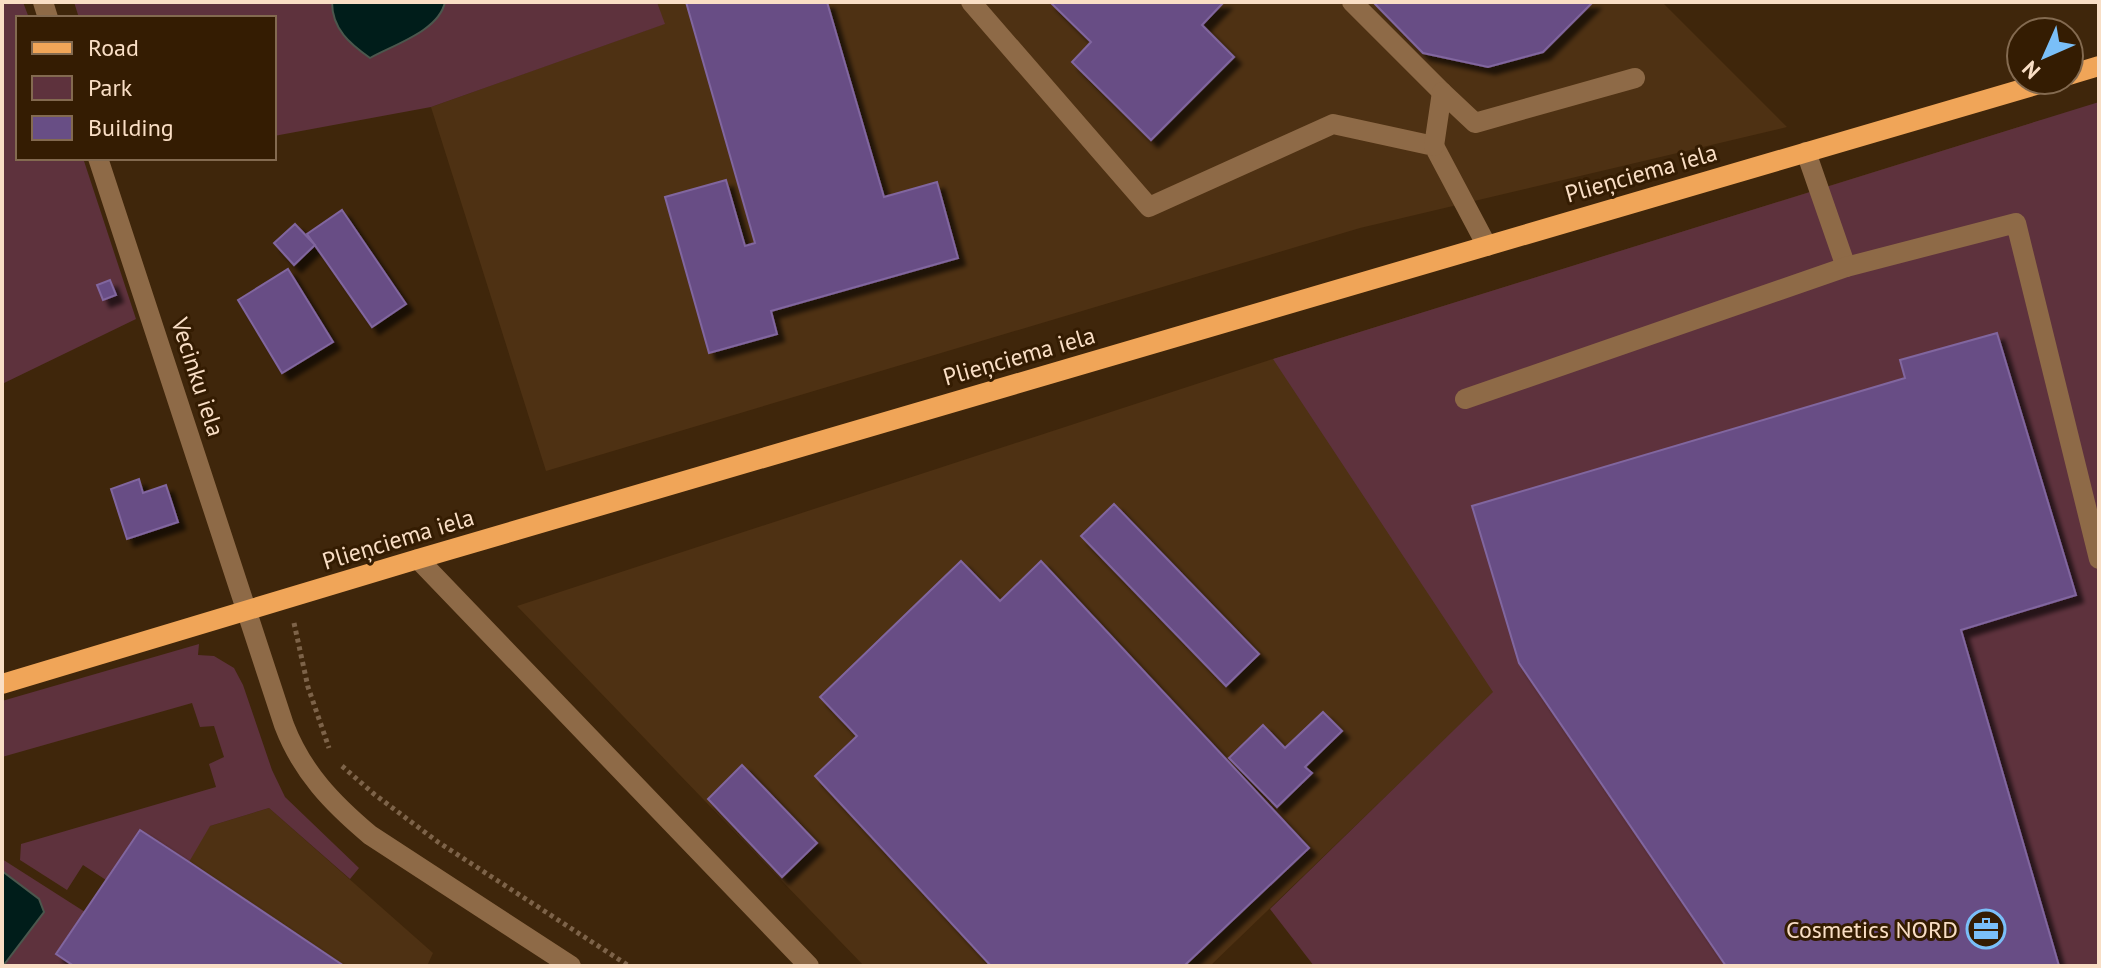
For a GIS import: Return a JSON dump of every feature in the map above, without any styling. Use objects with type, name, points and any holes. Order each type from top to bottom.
[{"type":"main road","name":"Plieņciema iela","points":[[2,684],[2005,94]]},
{"type":"street","points":[[971,2],[1149,207],[1333,124],[1434,146]]},
{"type":"street","points":[[1352,2],[1475,123],[1635,78]]},
{"type":"street","points":[[1442,92],[1434,146],[1487,246]]},
{"type":"street","points":[[1806,152],[1846,267]]},
{"type":"street","name":"Vecinku iela","points":[[99,160],[291,745],[312,779],[341,811],[407,861],[571,966]]},
{"type":"street","points":[[1465,399],[1846,267],[2016,223],[2099,559]]},
{"type":"street","points":[[418,559],[809,966]]},
{"type":"path","points":[[289,599],[308,687],[327,746],[343,767],[438,842],[629,966]]},
{"type":"shaded area","points":[[657,2],[1662,2],[1787,127],[1360,228],[546,471],[431,107],[664,24]]},
{"type":"shaded area","points":[[2041,120],[2099,966],[1493,693],[1210,966],[864,966],[517,606],[1273,359]]},
{"type":"shaded area","points":[[269,808],[433,953],[427,966],[74,966],[56,954],[140,830],[210,826]]},
{"type":"green space","points":[[2,2],[23,2],[28,16],[16,16],[16,160],[84,160],[136,319],[2,384]]},
{"type":"green space","points":[[74,2],[657,2],[665,24],[431,107],[276,136],[276,16],[78,16]]},
{"type":"green space","points":[[2099,102],[2099,966],[1314,966],[1270,909],[1493,692],[1273,359]]},
{"type":"green space","points":[[199,644],[198,655],[214,656],[234,668],[285,797],[359,868],[350,879],[269,808],[210,826],[189,862],[106,880],[83,865],[67,890],[20,860],[21,844],[216,787],[209,764],[224,757],[214,726],[200,727],[192,703],[2,757],[2,701]]},
{"type":"green space","points":[[2,859],[85,912],[56,954],[74,966],[3,966],[43,911],[39,899],[2,871]]},
{"type":"water","points":[[332,2],[445,2],[441,12],[425,29],[370,58],[339,28]]},
{"type":"water","points":[[2,871],[39,899],[44,912],[3,966]]},
{"type":"building","points":[[686,2],[827,2],[884,197],[937,182],[958,258],[771,311],[777,334],[709,353],[665,197],[726,180],[745,246],[755,243]]},
{"type":"building","points":[[1050,2],[1224,2],[1202,25],[1234,57],[1151,140],[1072,62],[1091,42]]},
{"type":"building","points":[[1373,2],[1593,2],[1543,52],[1488,67],[1423,53]]},
{"type":"building","points":[[342,210],[406,304],[372,327],[307,234]]},
{"type":"building","points":[[295,224],[315,245],[294,265],[274,243]]},
{"type":"building","points":[[288,269],[333,342],[282,373],[238,300]]},
{"type":"building","points":[[110,280],[116,295],[103,300],[97,285]]},
{"type":"building","points":[[1997,333],[2076,595],[1961,630],[2059,966],[1726,966],[1519,663],[1472,506],[1905,378],[1900,360]]},
{"type":"building","points":[[139,479],[143,493],[166,485],[178,522],[127,539],[111,489]]},
{"type":"building","points":[[1114,504],[1259,654],[1226,686],[1081,536]]},
{"type":"building","points":[[961,561],[1000,601],[1041,561],[1309,848],[1184,966],[991,966],[815,776],[857,736],[820,697]]},
{"type":"building","points":[[1323,712],[1342,731],[1305,767],[1312,773],[1277,807],[1229,758],[1263,725],[1285,748]]},
{"type":"building","points":[[742,765],[817,843],[782,877],[708,799]]},
{"type":"building","points":[[140,830],[344,966],[74,966],[56,954]]},
{"type":"place","name":"Cosmetics NORD","points":[[1986,929]]}]
